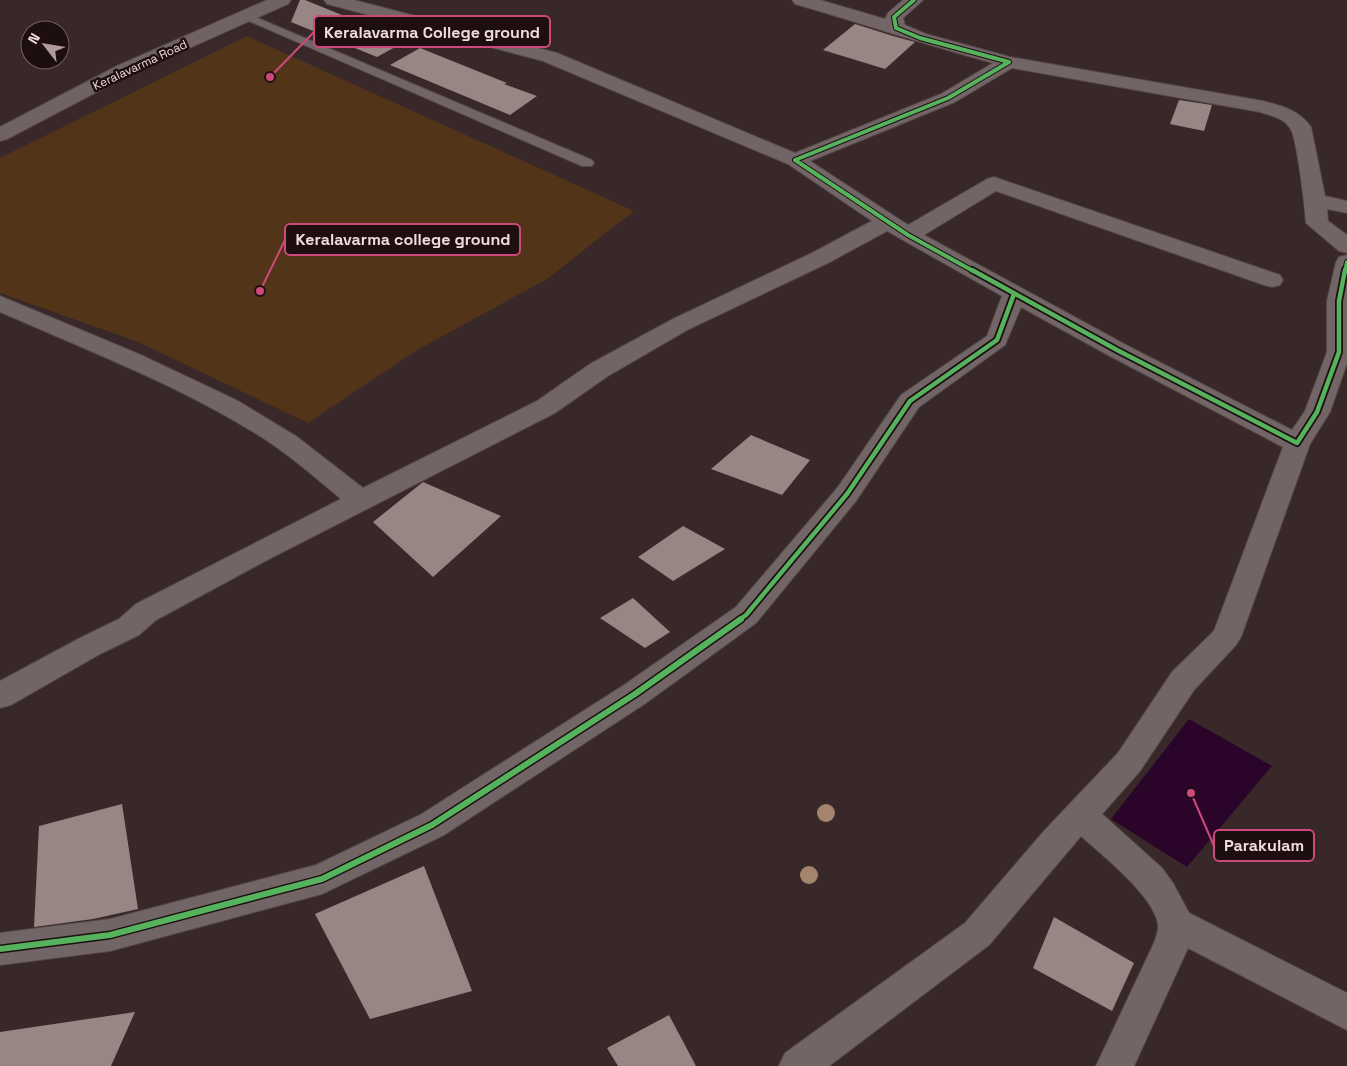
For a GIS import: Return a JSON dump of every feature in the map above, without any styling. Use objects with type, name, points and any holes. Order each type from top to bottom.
[{"type":"street","name":"Keralavarma Road","points":[[0,135],[124,70],[282,0]]},
{"type":"street","points":[[333,0],[550,57],[796,160],[898,228],[1014,294],[1297,443]]},
{"type":"street","points":[[801,0],[896,28],[920,38],[1010,62],[1263,108],[1289,115],[1301,126],[1315,200],[1317,223],[1347,246]]},
{"type":"street","points":[[896,28],[894,17],[914,0]]},
{"type":"street","points":[[796,160],[948,98],[1010,62]]},
{"type":"street","points":[[0,696],[90,646],[129,627],[146,612],[361,500],[546,408],[598,370],[681,324],[820,258],[898,228],[994,183],[1272,280]]},
{"type":"street","points":[[1315,200],[1347,207]]},
{"type":"street","points":[[798,1066],[977,934],[1129,762],[1183,681],[1226,637],[1297,443],[1317,412],[1339,352],[1339,301],[1347,262]]},
{"type":"street","points":[[0,949],[110,935],[322,879],[432,826],[635,694],[746,615],[847,494],[910,401],[997,340],[1014,294]]},
{"type":"street","points":[[0,303],[169,377],[212,398],[263,426],[361,500]]},
{"type":"street","points":[[1081,815],[1154,883],[1166,903],[1175,924],[1171,946],[1114,1066]]},
{"type":"street","points":[[1175,924],[1347,1012]]},
{"type":"lane","points":[[246,16],[587,163]]},
{"type":"shaded area","points":[[247,36],[634,211],[547,279],[417,350],[308,423],[138,342],[0,293],[0,158]]},
{"type":"shaded area","points":[[1189,719],[1272,766],[1187,867],[1111,819]]},
{"type":"building","points":[[300,0],[305,0],[406,41],[377,57],[291,22]]},
{"type":"building","points":[[855,24],[915,42],[885,69],[823,50]]},
{"type":"building","points":[[420,48],[537,96],[510,115],[390,65]]},
{"type":"building","points":[[1179,100],[1212,105],[1204,131],[1170,124]]},
{"type":"building","points":[[751,435],[810,460],[782,495],[711,469]]},
{"type":"building","points":[[423,482],[501,516],[433,577],[373,522]]},
{"type":"building","points":[[683,526],[725,549],[673,581],[638,557]]},
{"type":"building","points":[[633,598],[670,632],[645,648],[600,618]]},
{"type":"building","points":[[122,804],[138,909],[93,919],[34,927],[39,826]]},
{"type":"building","points":[[424,866],[472,991],[370,1019],[315,914]]},
{"type":"building","points":[[1054,917],[1134,963],[1112,1011],[1033,968]]},
{"type":"building","points":[[135,1012],[111,1066],[0,1066],[0,1032]]},
{"type":"building","points":[[669,1015],[696,1066],[618,1066],[607,1048]]},
{"type":"cycle path","points":[[914,0],[894,17],[896,28],[920,38],[1009,62],[948,98],[795,160],[908,235],[1117,350],[1297,443],[1317,412],[1339,352],[1339,301],[1347,262]]},
{"type":"cycle path","points":[[0,949],[110,935],[322,879],[432,825],[635,694],[746,615],[847,494],[910,401],[997,340],[1014,294]]},
{"type":"place","name":"Keralavarma College ground","points":[[270,77]]},
{"type":"place","name":"Keralavarma college ground","points":[[260,291]]},
{"type":"place","name":"Parakulam","points":[[1191,793]]}]
